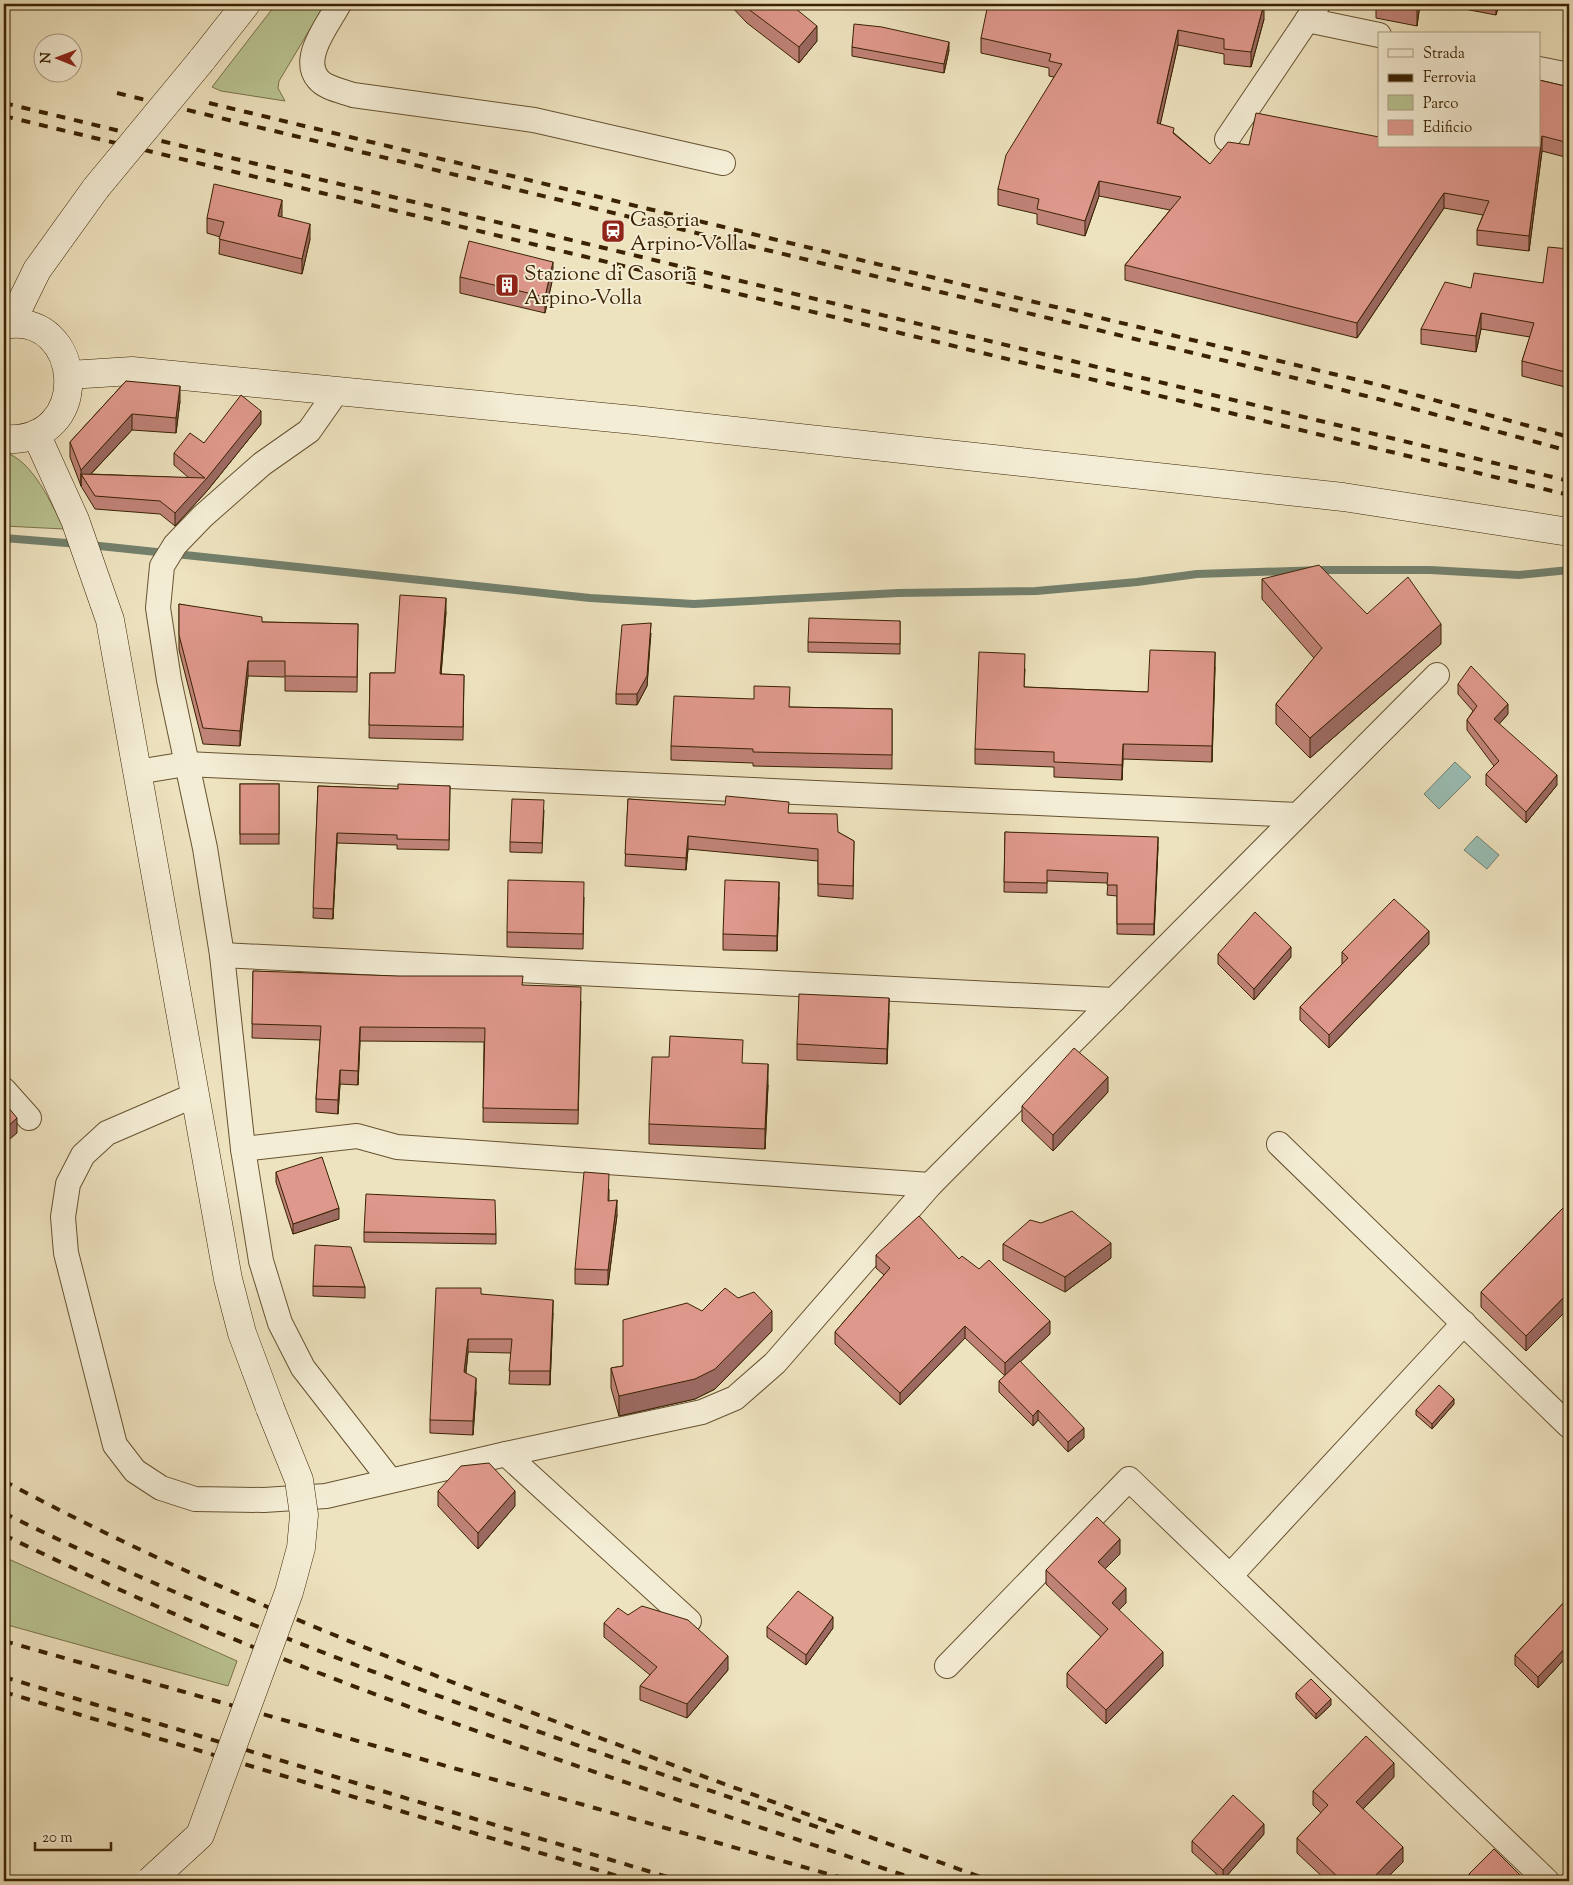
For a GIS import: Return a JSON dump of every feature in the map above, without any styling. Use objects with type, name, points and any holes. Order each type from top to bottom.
[{"type":"street","points":[[4,439],[18,440],[36,434],[51,425],[62,410],[69,394],[70,376],[65,359],[56,344],[44,333],[28,326],[7,324],[37,270],[96,188],[246,4]]},
{"type":"street","points":[[339,4],[313,53],[312,63],[318,80],[327,86],[353,95],[534,120],[723,163]]},
{"type":"street","points":[[1226,139],[1313,12],[1378,35]]},
{"type":"street","points":[[1540,69],[1569,75]]},
{"type":"street","points":[[70,376],[132,372],[634,420],[1343,497],[1569,532]]},
{"type":"street","points":[[337,391],[310,431],[262,464],[203,516],[175,545],[162,566],[158,608],[169,680],[205,848],[222,955],[243,1149],[261,1261],[280,1323],[303,1368],[390,1480]]},
{"type":"street","points":[[36,434],[75,520],[94,569],[110,620],[228,1279],[242,1333],[299,1480],[304,1515],[301,1548],[289,1592],[200,1835],[150,1881]]},
{"type":"street","points":[[195,1095],[108,1132],[83,1155],[68,1184],[63,1217],[66,1253],[115,1445],[135,1470],[161,1488],[195,1499],[264,1500],[326,1496],[506,1454],[702,1412],[735,1398],[775,1363],[930,1185],[1437,676]]},
{"type":"street","points":[[137,772],[186,764],[1298,815]]},
{"type":"street","points":[[222,955],[1114,1000]]},
{"type":"street","points":[[4,1090],[28,1118]]},
{"type":"street","points":[[243,1149],[357,1136],[396,1147],[930,1185]]},
{"type":"street","points":[[1279,1144],[1569,1426]]},
{"type":"street","points":[[1230,1576],[1464,1323]]},
{"type":"street","points":[[506,1454],[689,1621]]},
{"type":"street","points":[[947,1666],[1129,1479],[1547,1881]]},
{"type":"green space","points":[[276,4],[325,4],[279,81],[278,88],[285,101],[221,91],[212,87]]},
{"type":"green space","points":[[4,452],[24,464],[33,474],[64,529],[4,526]]},
{"type":"green space","points":[[4,1557],[237,1661],[228,1686],[4,1624]]},
{"type":"water","points":[[1455,762],[1471,777],[1439,809],[1424,794]]},
{"type":"water","points":[[1477,836],[1499,855],[1487,869],[1464,850]]},
{"type":"building","points":[[743,4],[790,4],[817,26],[799,47]]},
{"type":"building","points":[[988,4],[1114,4],[1134,8],[1135,4],[1188,4],[1209,8],[1210,4],[1264,4],[1251,52],[1224,49],[1224,39],[1178,30],[1157,123],[1174,128],[1173,133],[1210,164],[1228,142],[1249,145],[1256,113],[1378,137],[1378,148],[1540,148],[1540,80],[1569,87],[1569,143],[1542,136],[1529,236],[1477,230],[1489,201],[1444,193],[1357,323],[1125,265],[1181,197],[1099,181],[1085,221],[1037,209],[1039,199],[998,189],[1006,155],[1062,64],[1049,61],[1051,54],[981,38]]},
{"type":"building","points":[[1383,4],[1418,4],[1417,10]]},
{"type":"building","points":[[854,24],[882,27],[949,42],[944,64],[852,47]]},
{"type":"building","points":[[214,184],[282,200],[278,216],[310,224],[302,259],[219,239],[224,222],[207,218]]},
{"type":"building","points":[[469,241],[553,262],[545,297],[460,277]]},
{"type":"building","points":[[1548,247],[1569,249],[1569,373],[1522,361],[1534,323],[1481,313],[1476,336],[1421,329],[1445,282],[1471,288],[1474,273],[1543,283]]},
{"type":"building","points":[[126,381],[180,386],[176,418],[132,414],[81,470],[70,442]]},
{"type":"building","points":[[241,395],[261,411],[207,478],[175,513],[160,501],[95,496],[81,474],[205,478],[174,453],[190,433],[204,443]]},
{"type":"building","points":[[1319,565],[1367,614],[1408,577],[1441,624],[1310,738],[1276,704],[1322,648],[1262,579]]},
{"type":"building","points":[[400,595],[446,598],[440,674],[464,675],[463,727],[369,725],[370,673],[395,673]]},
{"type":"building","points":[[179,604],[262,617],[262,622],[358,624],[357,677],[285,676],[285,661],[248,661],[240,731],[203,728],[179,635]]},
{"type":"building","points":[[809,618],[900,621],[900,644],[808,642]]},
{"type":"building","points":[[651,623],[647,676],[637,694],[616,694],[622,625]]},
{"type":"building","points":[[1150,650],[1215,652],[1212,746],[1123,744],[1122,765],[1054,762],[1054,752],[975,749],[979,652],[1025,654],[1024,687],[1148,692]]},
{"type":"building","points":[[1471,666],[1508,704],[1494,719],[1557,775],[1526,812],[1486,774],[1499,761],[1467,720],[1477,706],[1458,684]]},
{"type":"building","points":[[754,686],[790,687],[789,707],[892,709],[892,755],[753,752],[753,749],[671,746],[674,696],[754,699]]},
{"type":"building","points":[[240,784],[279,784],[279,834],[240,834]]},
{"type":"building","points":[[398,784],[450,786],[449,840],[397,839],[397,835],[337,833],[333,909],[313,908],[318,786],[398,789]]},
{"type":"building","points":[[726,796],[789,802],[788,813],[837,814],[838,832],[854,841],[853,886],[818,884],[818,849],[688,836],[686,858],[625,854],[628,799],[725,805]]},
{"type":"building","points":[[512,799],[544,800],[542,843],[510,842]]},
{"type":"building","points":[[1005,832],[1158,837],[1154,924],[1117,924],[1117,885],[1107,885],[1108,873],[1047,870],[1047,883],[1004,882]]},
{"type":"building","points":[[508,880],[584,882],[583,934],[507,932]]},
{"type":"building","points":[[725,880],[779,882],[777,936],[723,934]]},
{"type":"building","points":[[1394,899],[1429,931],[1329,1035],[1300,1007],[1348,958],[1342,952]]},
{"type":"building","points":[[1255,912],[1291,947],[1254,989],[1218,954]]},
{"type":"building","points":[[253,971],[398,976],[523,976],[522,985],[581,987],[578,1110],[483,1108],[485,1028],[360,1027],[358,1071],[340,1070],[338,1100],[316,1099],[321,1026],[252,1024]]},
{"type":"building","points":[[799,994],[889,998],[887,1049],[797,1044]]},
{"type":"building","points":[[670,1036],[743,1040],[742,1063],[768,1064],[765,1129],[649,1124],[652,1057],[669,1057]]},
{"type":"building","points":[[1074,1048],[1108,1077],[1053,1135],[1022,1106]]},
{"type":"building","points":[[4,1102],[17,1118],[4,1130]]},
{"type":"building","points":[[322,1157],[339,1208],[293,1224],[276,1172]]},
{"type":"building","points":[[584,1172],[609,1174],[608,1201],[617,1200],[608,1270],[575,1269]]},
{"type":"building","points":[[366,1194],[495,1200],[496,1234],[364,1232]]},
{"type":"building","points":[[1564,1207],[1569,1212],[1569,1292],[1526,1336],[1481,1292]]},
{"type":"building","points":[[1072,1211],[1111,1243],[1065,1277],[1003,1244],[1030,1220],[1041,1223]]},
{"type":"building","points":[[919,1216],[959,1259],[962,1256],[979,1269],[989,1260],[1050,1321],[1005,1363],[965,1326],[900,1393],[835,1332],[890,1268],[876,1255]]},
{"type":"building","points":[[315,1245],[351,1247],[365,1287],[313,1286]]},
{"type":"building","points":[[436,1288],[481,1288],[481,1294],[553,1300],[550,1371],[509,1371],[512,1339],[468,1339],[464,1372],[476,1378],[473,1421],[430,1420]]},
{"type":"building","points":[[725,1288],[738,1298],[754,1292],[772,1311],[715,1369],[695,1379],[619,1396],[611,1368],[623,1366],[623,1320],[687,1303],[702,1311]]},
{"type":"building","points":[[1020,1361],[1084,1428],[1068,1442],[1038,1410],[1033,1416],[999,1381]]},
{"type":"building","points":[[1439,1385],[1454,1399],[1432,1424],[1416,1410]]},
{"type":"building","points":[[489,1463],[515,1491],[478,1533],[438,1491],[461,1466]]},
{"type":"building","points":[[1097,1517],[1120,1539],[1098,1562],[1126,1588],[1112,1603],[1163,1652],[1106,1710],[1067,1673],[1108,1629],[1046,1570]]},
{"type":"building","points":[[798,1591],[833,1617],[806,1655],[767,1627]]},
{"type":"building","points":[[1569,1597],[1569,1644],[1538,1677],[1515,1655]]},
{"type":"building","points":[[642,1606],[688,1620],[728,1656],[687,1704],[640,1686],[657,1667],[604,1623],[618,1608],[628,1615]]},
{"type":"building","points":[[1311,1679],[1331,1699],[1316,1714],[1296,1693]]},
{"type":"building","points":[[1366,1736],[1394,1763],[1356,1802],[1403,1847],[1370,1881],[1342,1881],[1297,1838],[1328,1805],[1313,1791]]},
{"type":"building","points":[[1233,1795],[1264,1824],[1223,1870],[1192,1841]]},
{"type":"building","points":[[1494,1849],[1523,1878],[1520,1881],[1476,1881],[1469,1874]]},
{"type":"building","points":[[500,1877],[512,1881],[499,1881]]},
{"type":"waterway","points":[[4,538],[79,544]]},
{"type":"waterway","points":[[90,545],[590,598],[694,604],[898,593],[1036,591],[1137,582],[1197,574],[1322,570],[1430,570],[1519,575],[1569,570]]},
{"type":"railway","points":[[117,93],[1255,368],[1569,451]]},
{"type":"railway","points":[[4,103],[1569,481]]},
{"type":"railway","points":[[209,103],[1379,385],[1569,437]]},
{"type":"railway","points":[[4,116],[1569,495]]},
{"type":"railway","points":[[4,1481],[137,1548],[204,1579],[410,1666],[770,1801],[992,1881]]},
{"type":"railway","points":[[4,1513],[105,1561],[207,1606],[311,1648],[521,1725],[838,1834]]},
{"type":"railway","points":[[4,1535],[196,1623],[396,1702],[570,1764],[921,1881]]},
{"type":"railway","points":[[4,1641],[853,1881]]},
{"type":"railway","points":[[4,1677],[681,1881]]},
{"type":"railway","points":[[4,1692],[634,1881]]},
{"type":"place","name":"Casoria Arpino-Volla","points":[[613,231]]},
{"type":"place","name":"Stazione di Casoria Arpino-Volla","points":[[507,285]]}]
